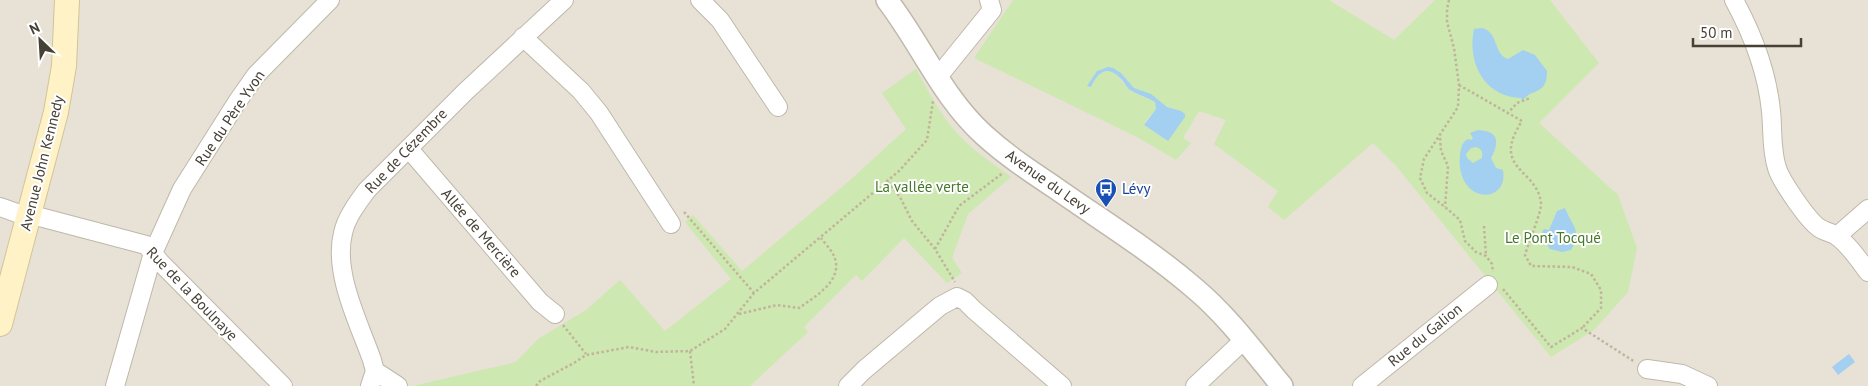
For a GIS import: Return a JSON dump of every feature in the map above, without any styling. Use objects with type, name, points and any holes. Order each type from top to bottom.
[{"type":"main road","name":"Avenue John Kennedy","points":[[0,324],[56,112],[64,66],[67,20],[66,0]]},
{"type":"street","name":"Rue du Père Yvon","points":[[115,386],[153,253],[182,189],[256,75],[330,0]]},
{"type":"street","name":"Rue de Cézembre","points":[[398,386],[372,379],[372,360],[345,286],[341,268],[343,232],[355,206],[367,190],[522,37],[564,0]]},
{"type":"street","points":[[700,0],[720,20],[778,107]]},
{"type":"street","name":"Avenue du Levy","points":[[887,0],[918,45],[937,78],[964,115],[985,136],[1017,162],[1154,256],[1195,288],[1223,315],[1282,386]]},
{"type":"street","points":[[937,78],[992,10],[989,0]]},
{"type":"street","points":[[1734,0],[1762,62],[1771,110],[1773,144],[1777,168],[1784,182],[1812,222],[1819,228],[1838,236],[1868,272]]},
{"type":"street","points":[[522,37],[582,92],[678,218]]},
{"type":"street","name":"Allée de Mercière","points":[[409,149],[540,302],[555,314]]},
{"type":"street","name":"Rue de la Boulnaye","points":[[0,207],[28,217],[36,216],[146,245],[160,262],[283,386]]},
{"type":"street","points":[[1838,236],[1868,209]]},
{"type":"street","name":"Rue du Galion","points":[[1362,386],[1493,281]]},
{"type":"street","points":[[855,384],[940,306],[957,297],[965,300],[974,310],[1062,386]]},
{"type":"street","points":[[1195,386],[1244,340]]},
{"type":"street","points":[[1647,369],[1682,374],[1708,386]]},
{"type":"path","points":[[1449,0],[1446,9],[1447,22],[1454,48],[1459,85],[1458,107],[1424,158],[1420,178],[1427,193],[1460,220],[1465,241],[1476,252],[1486,256],[1492,264],[1493,281],[1551,347],[1582,328],[1601,308],[1600,290],[1592,274],[1572,267],[1531,266],[1525,255],[1542,205],[1539,193],[1522,174],[1511,156],[1512,136],[1522,121],[1459,85]]},
{"type":"path","points":[[536,386],[540,381],[574,364],[586,355],[629,347],[656,352],[690,351],[725,329],[754,294],[888,182],[927,140],[937,78]]},
{"type":"path","points":[[1507,114],[1517,103],[1530,98]]},
{"type":"path","points":[[1440,136],[1441,151],[1448,166],[1445,206]]},
{"type":"path","points":[[935,249],[959,206],[1017,162]]},
{"type":"path","points":[[888,182],[900,197],[912,221],[935,249],[954,279],[957,297]]},
{"type":"path","points":[[678,218],[754,294]]},
{"type":"path","points":[[1484,226],[1486,256]]},
{"type":"path","points":[[738,314],[777,305],[799,308],[818,296],[834,280],[836,267],[834,256],[821,238]]},
{"type":"path","points":[[555,314],[586,355]]},
{"type":"path","points":[[1582,328],[1647,369]]},
{"type":"path","points":[[690,351],[694,386]]},
{"type":"shaded area","points":[[0,0],[1868,0],[1868,386],[0,386]]},
{"type":"green space","name":"Le Pont Tocqué","points":[[1013,0],[1329,0],[1394,40],[1435,0],[1550,0],[1599,63],[1539,123],[1618,195],[1637,248],[1628,292],[1594,330],[1551,357],[1397,167],[1373,143],[1284,220],[1268,207],[1278,191],[1214,144],[1226,120],[1199,111],[1183,138],[1191,143],[1176,160],[1139,138],[974,58]],"holes":[[[1101,69],[1121,73],[1134,88],[1156,98],[1167,107],[1173,108],[1168,141],[1144,125],[1156,109],[1155,102],[1130,90],[1112,72],[1102,72],[1096,76]]]},
{"type":"green space","name":"La vallée verte","points":[[916,69],[939,110],[962,139],[1011,177],[968,214],[952,258],[962,273],[947,283],[904,238],[862,281],[856,275],[804,327],[808,332],[750,386],[413,386],[516,362],[538,339],[586,310],[620,280],[665,331],[731,279],[685,222],[693,215],[742,271],[848,182],[906,129],[882,93]]},
{"type":"water","points":[[1482,28],[1491,34],[1500,53],[1508,59],[1523,50],[1535,55],[1547,71],[1542,88],[1522,100],[1521,98],[1508,96],[1497,91],[1488,84],[1476,65],[1473,54],[1474,29]]},
{"type":"water","points":[[1108,67],[1121,73],[1134,88],[1151,94],[1167,107],[1185,114],[1185,117],[1168,141],[1144,125],[1156,109],[1155,102],[1130,90],[1115,74],[1107,71],[1103,72],[1099,74],[1091,87],[1087,86],[1097,71]]},
{"type":"water","points":[[1478,130],[1485,131],[1494,135],[1496,139],[1491,158],[1496,168],[1503,170],[1503,182],[1498,190],[1491,194],[1473,191],[1465,183],[1461,171],[1460,155],[1461,148],[1466,140],[1473,138],[1470,133]],"holes":[[[1471,148],[1478,148],[1482,151],[1482,158],[1473,163],[1467,158],[1466,154]]]},
{"type":"water","points":[[1565,208],[1575,229],[1576,238],[1571,250],[1562,252],[1550,249],[1546,243],[1546,236],[1542,232],[1544,229],[1549,230],[1557,211]]},
{"type":"water","points":[[1849,354],[1855,362],[1838,375],[1832,367]]},
{"type":"place","name":"Lévy","points":[[1106,208]]}]
